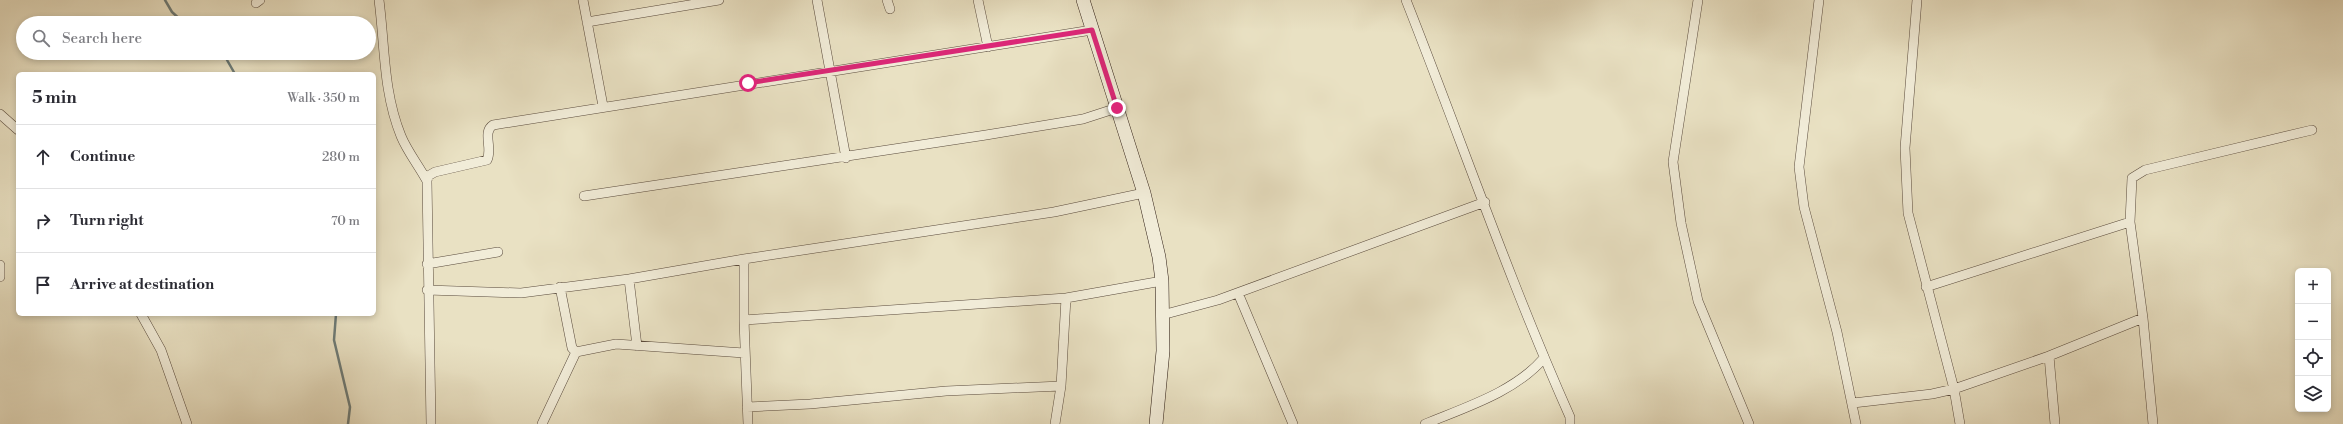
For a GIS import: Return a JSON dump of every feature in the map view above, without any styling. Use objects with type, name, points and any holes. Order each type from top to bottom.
[{"type":"street","points":[[379,0],[384,43],[384,74],[389,99],[401,137],[427,181]]},
{"type":"street","points":[[583,0],[603,106]]},
{"type":"street","points":[[587,22],[719,0]]},
{"type":"street","points":[[817,0],[846,158]]},
{"type":"street","points":[[887,0],[890,9]]},
{"type":"street","points":[[978,0],[988,47]]},
{"type":"street","points":[[1083,0],[1144,193],[1159,257],[1162,281],[1163,351],[1156,424]]},
{"type":"street","points":[[1406,0],[1485,202],[1506,266],[1570,417],[1570,424]]},
{"type":"street","points":[[1698,0],[1673,162],[1681,222],[1698,301],[1749,424]]},
{"type":"street","points":[[1819,0],[1799,166],[1804,207],[1837,332],[1853,403],[1856,424]]},
{"type":"street","points":[[1917,0],[1905,148],[1908,213],[1926,287],[1954,389],[1960,424]]},
{"type":"street","points":[[430,424],[427,290],[428,176],[436,172],[487,160],[489,154],[488,131],[490,127],[497,123],[1092,30]]},
{"type":"street","points":[[584,196],[846,158],[1083,119],[1117,108]]},
{"type":"street","points":[[0,114],[16,128]]},
{"type":"street","points":[[2153,424],[2143,318],[2130,222],[2132,178],[2145,170],[2312,130]]},
{"type":"street","points":[[427,290],[521,293],[629,279],[744,259],[1054,212],[1144,193]]},
{"type":"street","points":[[1162,315],[1238,293],[1485,202]]},
{"type":"street","points":[[1926,287],[2130,222]]},
{"type":"street","points":[[427,264],[498,252]]},
{"type":"street","points":[[744,259],[744,353],[748,424]]},
{"type":"street","points":[[0,264],[0,277]]},
{"type":"street","points":[[629,279],[637,346]]},
{"type":"street","points":[[744,320],[1066,298],[1162,281]]},
{"type":"street","points":[[560,287],[572,348],[576,352]]},
{"type":"street","points":[[1238,293],[1293,424]]},
{"type":"street","points":[[1055,424],[1061,386],[1066,298]]},
{"type":"street","points":[[142,316],[161,350],[188,424]]},
{"type":"street","points":[[1853,403],[1932,394],[1954,389],[2049,356],[2143,318]]},
{"type":"street","points":[[576,352],[616,344],[744,353]]},
{"type":"street","points":[[542,424],[576,352]]},
{"type":"street","points":[[2049,356],[2055,424]]},
{"type":"street","points":[[1425,424],[1497,392],[1527,374],[1544,358]]},
{"type":"street","points":[[747,407],[810,404],[946,391],[1061,386]]},
{"type":"waterway","points":[[165,0],[172,12],[176,16]]},
{"type":"waterway","points":[[227,60],[234,72]]},
{"type":"waterway","points":[[336,316],[334,340],[350,407],[348,424]]},
{"type":"route","points":[[748,83],[1068,35],[1092,30],[1117,108]]}]
